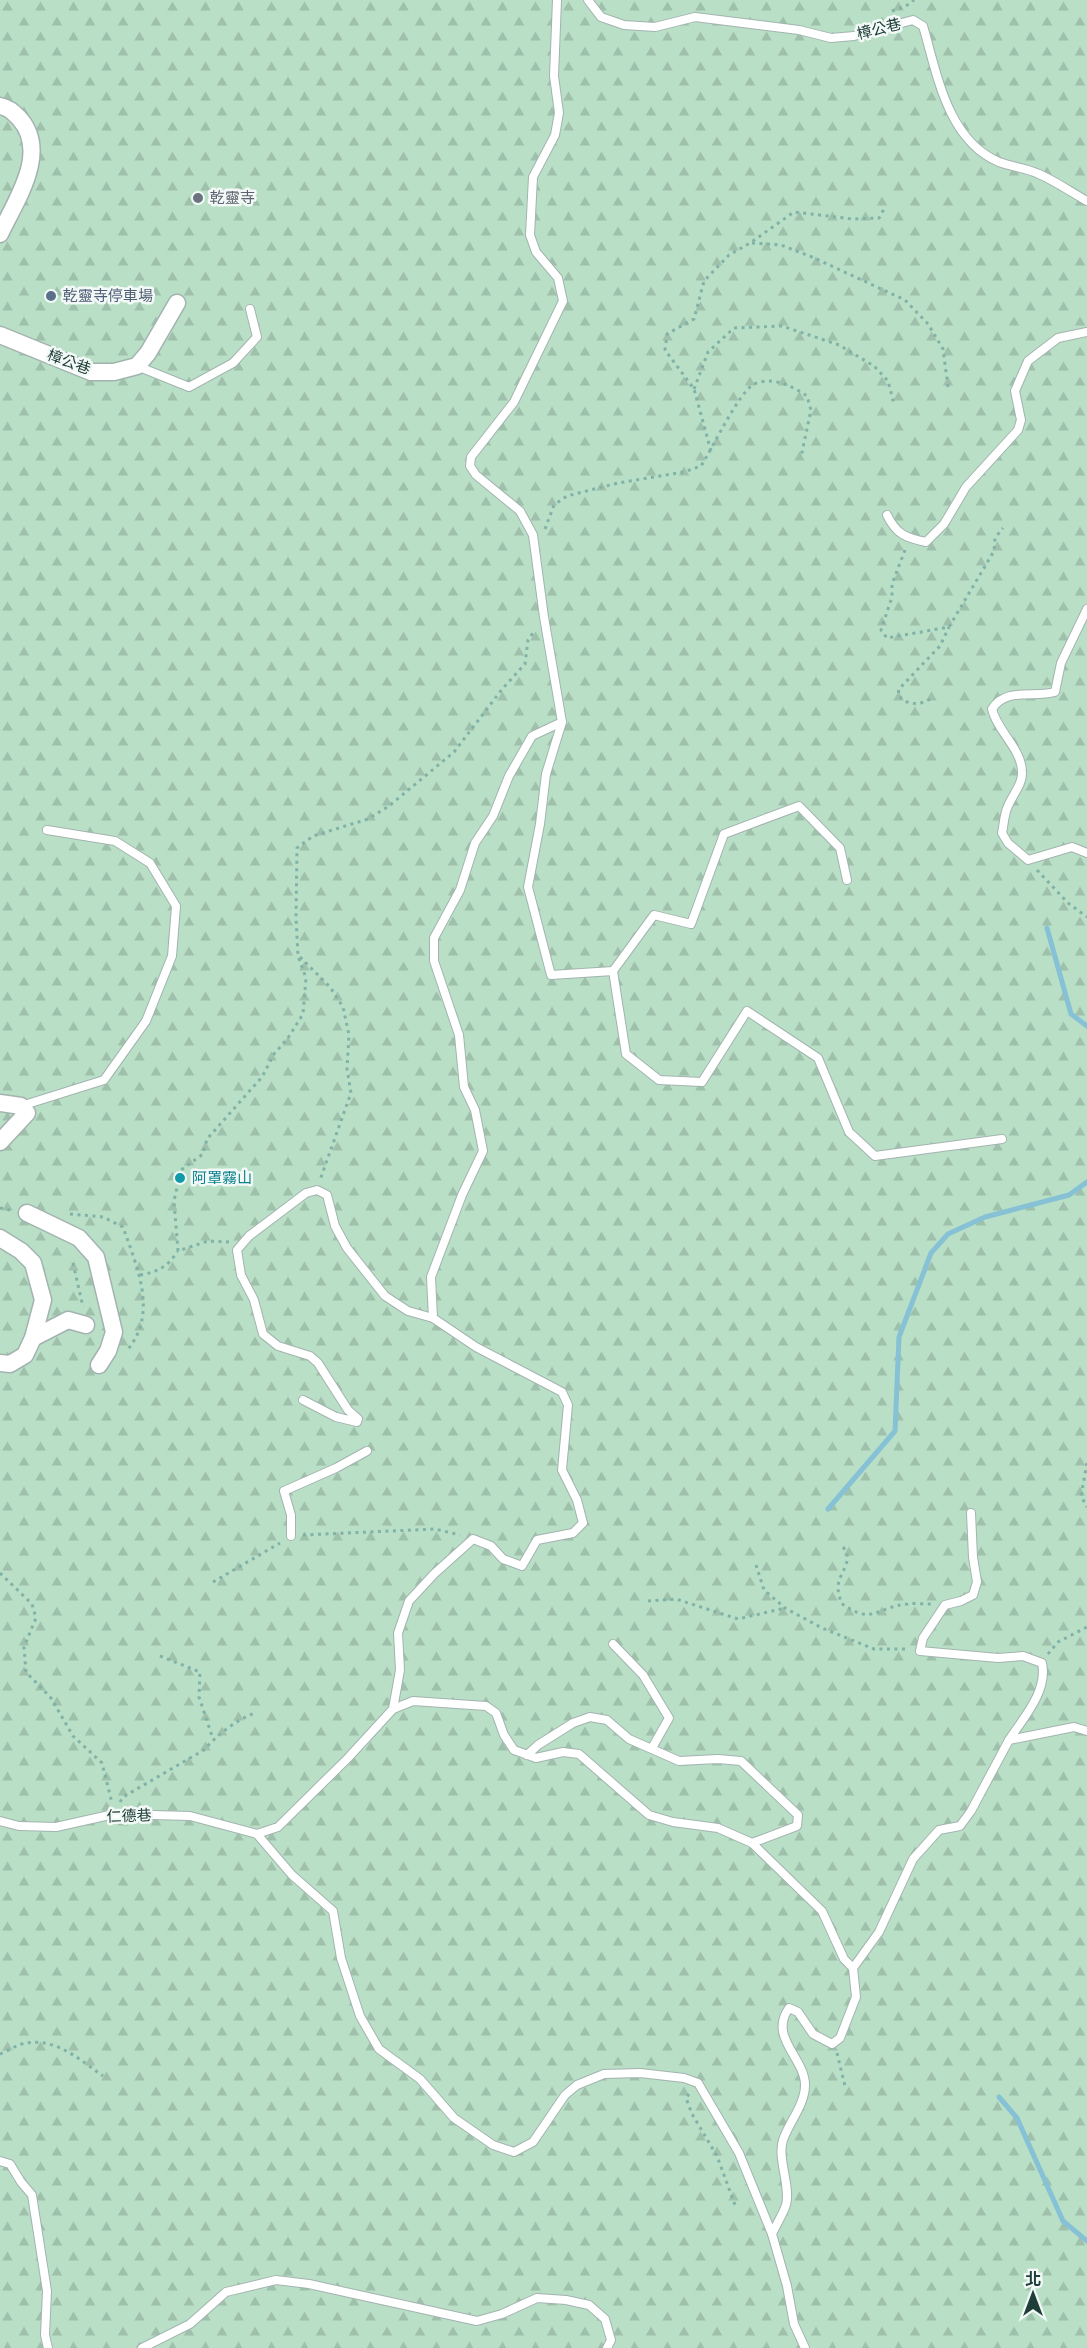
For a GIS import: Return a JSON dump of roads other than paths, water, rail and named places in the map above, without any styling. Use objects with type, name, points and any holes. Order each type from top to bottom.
[{"type":"street","points":[[0,106],[10,109],[27,127],[33,153],[27,178],[0,234]]},
{"type":"street","points":[[137,366],[148,353],[177,303]]},
{"type":"street","name":"樟公巷","points":[[0,335],[91,372],[114,372],[137,366]]},
{"type":"street","points":[[0,1103],[21,1106],[27,1113],[0,1142]]},
{"type":"street","points":[[27,1213],[79,1238],[96,1257],[114,1332],[108,1351],[99,1365]]},
{"type":"street","points":[[0,1238],[21,1251],[33,1263],[43,1300],[33,1338],[25,1355],[10,1364],[0,1363]]},
{"type":"street","points":[[33,1338],[68,1320],[86,1325]]},
{"type":"lane","points":[[557,0],[554,76],[559,113],[555,135],[533,177],[530,235],[536,252],[558,278],[563,301],[514,402],[471,457],[470,466],[476,475],[520,511],[533,535],[562,722],[546,774],[540,824],[528,887],[551,975],[613,971]]},
{"type":"lane","name":"樟公巷","points":[[588,0],[601,17],[624,25],[655,27],[695,17],[798,30],[831,38],[854,36],[913,20],[922,26],[942,91],[962,133],[975,146],[998,162],[1039,174],[1087,201]]},
{"type":"lane","points":[[137,366],[189,387],[233,363],[257,337],[250,309]]},
{"type":"lane","points":[[887,515],[892,526],[903,537],[926,542],[944,524],[966,487],[1018,430],[1021,420],[1015,391],[1028,361],[1058,339],[1087,333]]},
{"type":"lane","points":[[1087,609],[1061,663],[1055,692],[1010,695],[998,700],[992,709],[994,720],[1017,754],[1022,772],[1020,784],[1007,807],[1002,833],[1008,843],[1028,860],[1072,847],[1087,852]]},
{"type":"lane","points":[[433,1318],[431,1277],[462,1195],[483,1150],[475,1110],[464,1087],[459,1035],[434,961],[434,938],[460,890],[476,843],[494,816],[508,776],[532,736],[562,722]]},
{"type":"lane","points":[[847,880],[840,848],[798,806],[724,834],[691,924],[654,915],[613,971],[626,1054],[659,1080],[702,1082],[747,1011],[818,1058],[849,1132],[875,1156],[1002,1138]]},
{"type":"lane","points":[[21,1106],[104,1080],[146,1021],[172,956],[176,906],[150,863],[115,841],[47,830]]},
{"type":"lane","points":[[303,1400],[336,1417],[357,1422],[358,1419],[348,1410],[318,1363],[310,1356],[278,1346],[263,1335],[255,1300],[241,1275],[237,1250],[249,1236],[306,1193],[316,1190],[327,1195],[335,1226],[347,1248],[385,1296],[408,1311],[433,1318],[476,1347],[562,1392],[568,1405],[562,1470],[577,1500],[583,1523],[573,1533],[537,1540],[522,1566],[503,1559],[491,1546],[473,1539],[434,1574],[409,1601],[398,1633],[400,1670],[393,1709]]},
{"type":"lane","points":[[291,1536],[291,1515],[284,1491],[336,1468],[367,1451]]},
{"type":"lane","points":[[853,1968],[879,1932],[913,1859],[939,1830],[960,1826],[1009,1740],[1042,1688],[1044,1672],[1042,1663],[1023,1656],[998,1658],[920,1651],[923,1638],[945,1605],[973,1595],[976,1582],[972,1557],[971,1513]]},
{"type":"lane","points":[[613,1644],[643,1676],[669,1718],[652,1748]]},
{"type":"lane","points":[[772,2234],[786,2203],[782,2142],[797,2114],[805,2085],[802,2068],[788,2048],[784,2035],[784,2015],[789,2008],[798,2012],[813,2034],[832,2044],[840,2038],[856,1996],[853,1968],[844,1959],[822,1911],[752,1843],[718,1828],[673,1822],[650,1815],[579,1754],[563,1752],[536,1758],[514,1750],[504,1735],[496,1713],[486,1706],[413,1701],[393,1709],[348,1758],[278,1827],[257,1834],[292,1875],[333,1911],[344,1968],[360,2016],[379,2049],[420,2079],[454,2118],[493,2145],[514,2152],[533,2142],[565,2095],[577,2085],[604,2074],[640,2073],[684,2078],[698,2083],[740,2153],[772,2234],[795,2324],[805,2348]]},
{"type":"lane","points":[[527,1755],[538,1745],[573,1723],[590,1717],[607,1720],[629,1739],[679,1761],[718,1759],[741,1761],[798,1815],[797,1826],[752,1843]]},
{"type":"lane","points":[[1009,1740],[1074,1727],[1087,1731]]},
{"type":"lane","name":"仁德巷","points":[[0,1821],[19,1826],[56,1827],[114,1814],[189,1816],[257,1834]]},
{"type":"lane","points":[[0,2161],[10,2164],[32,2195],[47,2291],[45,2335],[48,2348]]},
{"type":"lane","points":[[142,2348],[190,2324],[226,2292],[276,2280],[309,2284],[477,2321],[502,2314],[537,2298],[566,2300],[588,2305],[605,2319],[611,2340],[607,2348]]},
{"type":"waterway","points":[[1047,928],[1071,1014],[1087,1026]]},
{"type":"waterway","points":[[828,1509],[895,1431],[899,1337],[931,1253],[948,1234],[985,1217],[1069,1195],[1087,1182]]},
{"type":"waterway","points":[[999,2097],[1017,2118],[1063,2221],[1087,2241]]},
{"type":"place","name":"乾靈寺","points":[[198,198]]},
{"type":"place","name":"乾靈寺停車場","points":[[51,296]]},
{"type":"place","name":"阿罩霧山","points":[[180,1178]]}]
